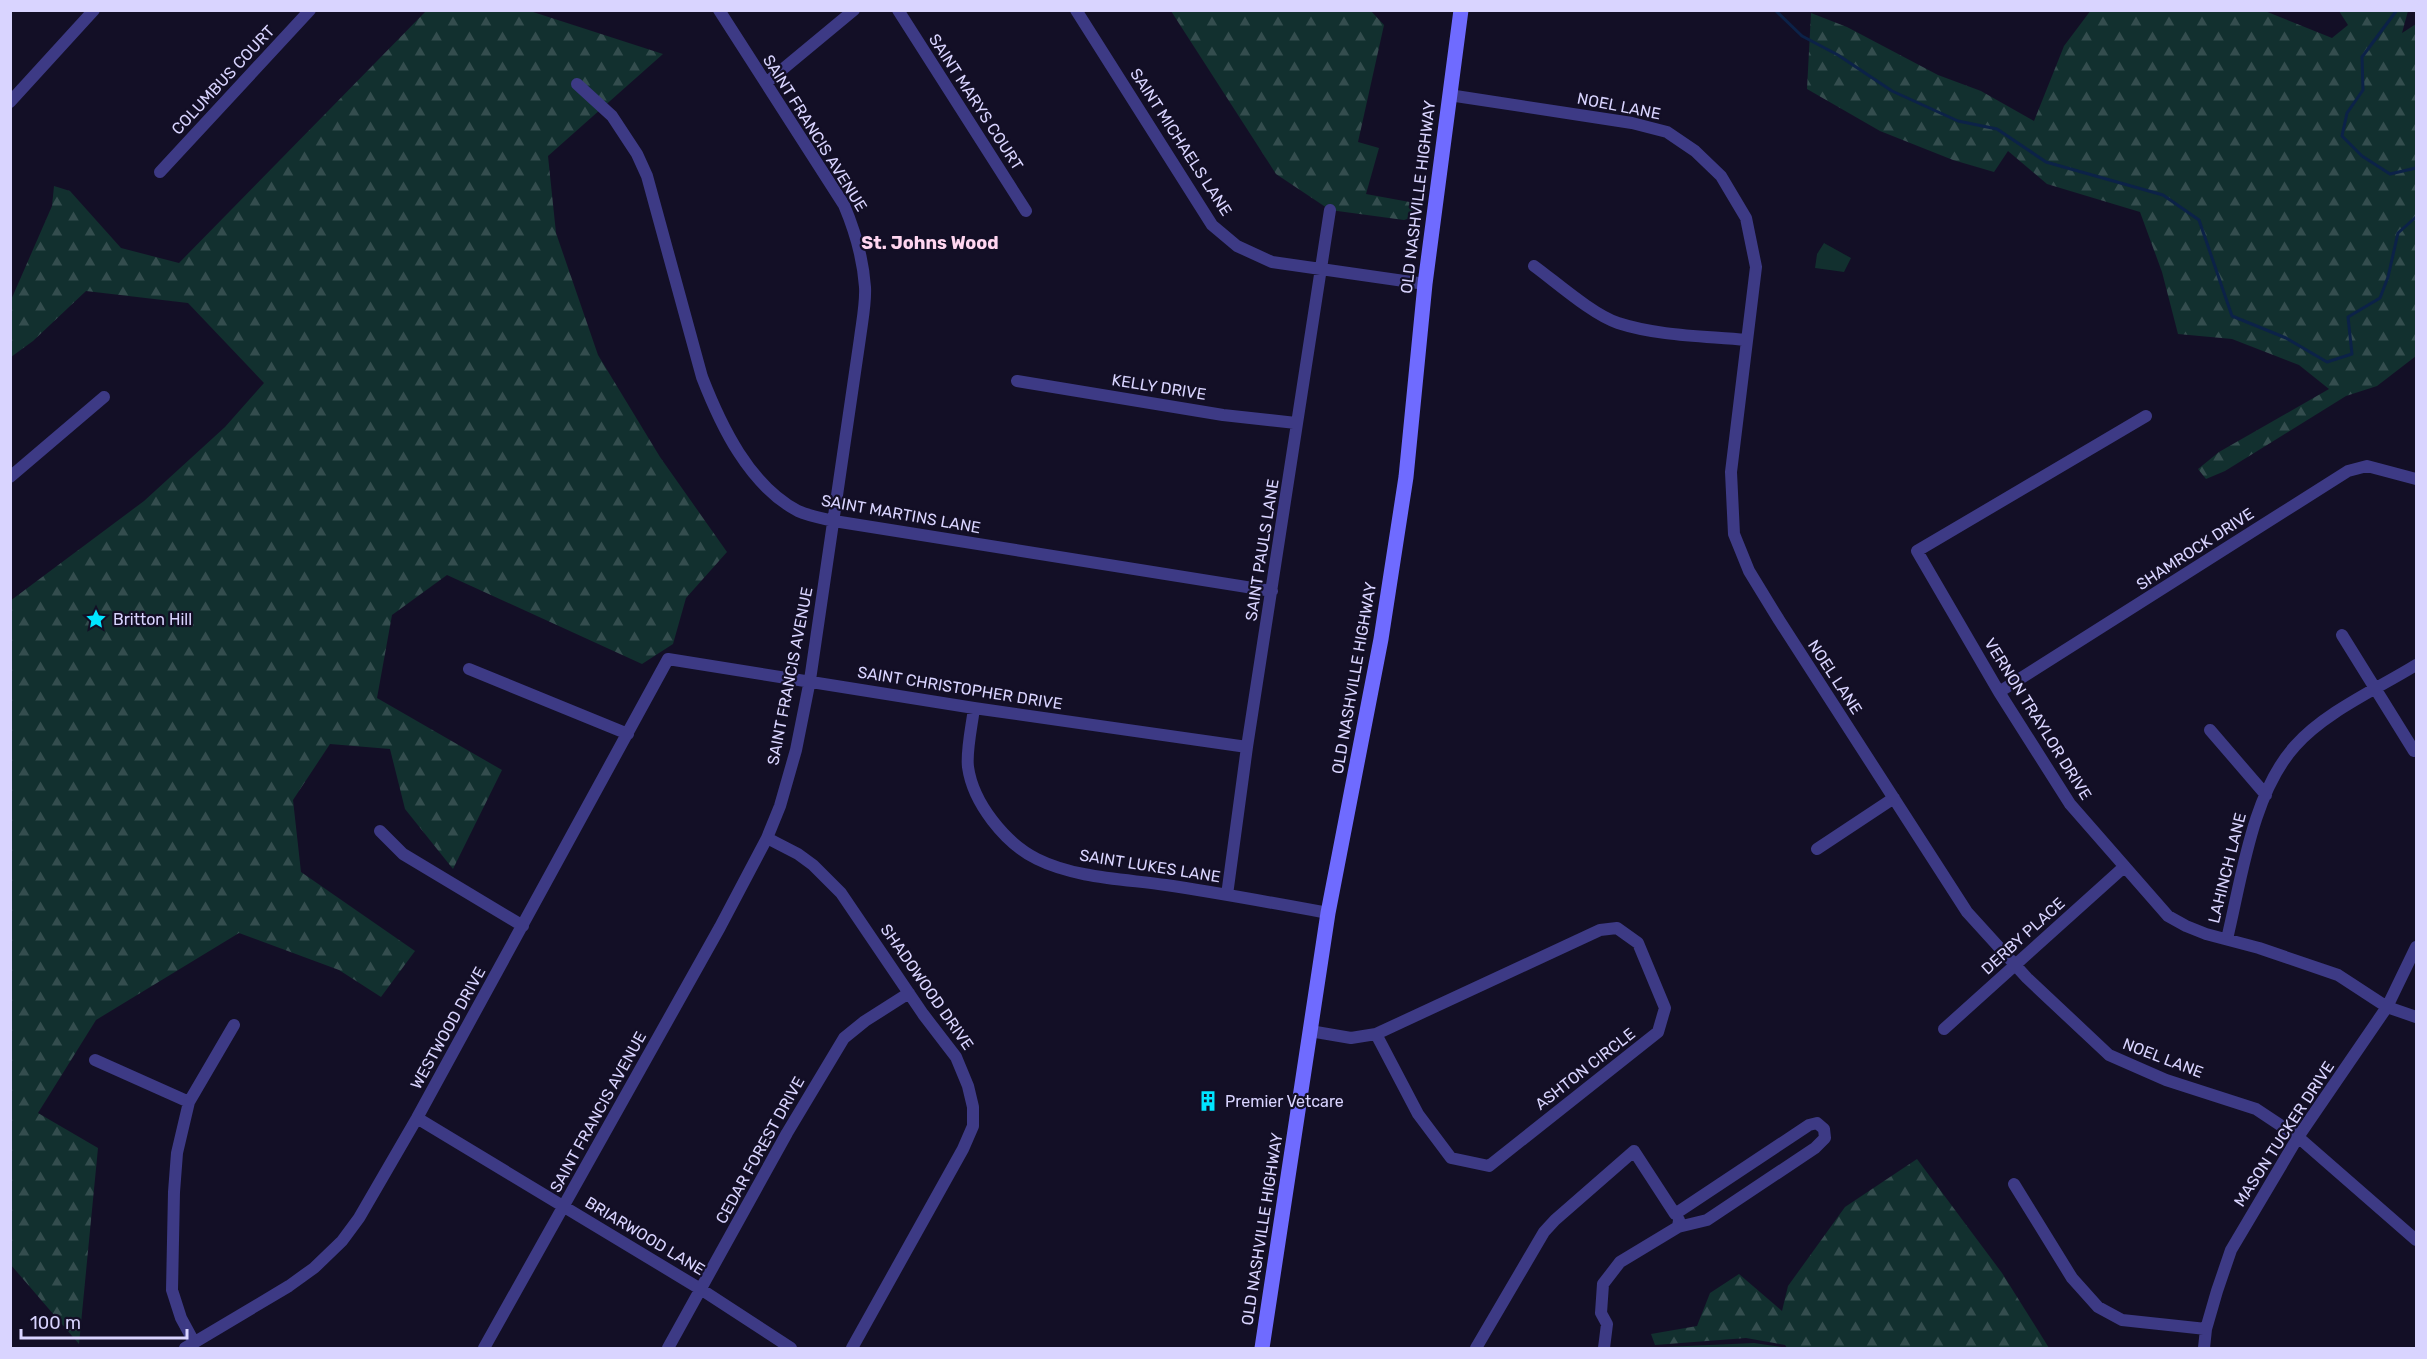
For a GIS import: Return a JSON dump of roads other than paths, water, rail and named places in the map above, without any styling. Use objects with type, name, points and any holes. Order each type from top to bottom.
[{"type":"main road","name":"OLD NASHVILLE HIGHWAY","points":[[1262,1348],[1328,913],[1381,639],[1403,500],[1425,284],[1461,10]]},
{"type":"street","points":[[10,102],[94,10]]},
{"type":"street","name":"COLUMBUS COURT","points":[[160,172],[310,10]]},
{"type":"street","name":"SAINT FRANCIS AVENUE","points":[[484,1348],[767,838],[780,806],[796,750],[810,680],[865,289],[861,257],[853,226],[844,205],[719,10]]},
{"type":"street","points":[[766,83],[854,10]]},
{"type":"street","name":"SAINT MARYS COURT","points":[[898,10],[1026,211]]},
{"type":"street","name":"SAINT MICHAELS LANE","points":[[1076,10],[1212,225],[1237,246],[1272,262],[1425,284]]},
{"type":"street","name":"SAINT MARTINS LANE","points":[[577,84],[612,116],[637,154],[647,176],[702,377],[721,421],[749,467],[773,494],[801,512],[834,521],[1272,591]]},
{"type":"street","name":"NOEL LANE","points":[[1449,95],[1632,123],[1667,132],[1695,151],[1721,176],[1746,218],[1756,267],[1731,472],[1734,534],[1749,571],[1779,621],[1967,912],[2016,965],[2109,1056],[2166,1080],[2256,1109],[2298,1137],[2416,1240]]},
{"type":"street","name":"SAINT PAULS LANE","points":[[1227,895],[1247,747],[1330,210]]},
{"type":"street","points":[[1534,266],[1580,301],[1617,323],[1659,331],[1746,340]]},
{"type":"street","name":"KELLY DRIVE","points":[[1017,381],[1223,415],[1296,423]]},
{"type":"street","points":[[10,477],[104,397]]},
{"type":"street","name":"VERNON TRAYLOR DRIVE","points":[[2146,416],[1917,551],[1999,692],[2070,804],[2168,916],[2186,926],[2338,975],[2388,1007],[2416,1017]]},
{"type":"street","name":"SHAMROCK DRIVE","points":[[1999,692],[2348,471],[2367,466],[2416,479]]},
{"type":"street","points":[[2342,635],[2414,751]]},
{"type":"street","name":"SAINT CHRISTOPHER DRIVE","points":[[668,659],[974,708],[1247,747]]},
{"type":"street","name":"WESTWOOD DRIVE","points":[[189,1345],[289,1286],[314,1268],[342,1241],[359,1218],[417,1118],[668,659]]},
{"type":"street","name":"LAHINCH LANE","points":[[2227,939],[2259,805],[2266,795],[2274,774],[2295,746],[2325,720],[2416,665]]},
{"type":"street","points":[[469,669],[628,734]]},
{"type":"street","name":"SAINT LUKES LANE","points":[[974,708],[967,766],[975,792],[993,821],[1017,847],[1039,860],[1077,872],[1328,913]]},
{"type":"street","points":[[2210,730],[2266,795]]},
{"type":"street","points":[[1817,849],[1894,798]]},
{"type":"street","points":[[380,831],[404,854],[523,926]]},
{"type":"street","name":"SHADOWOOD DRIVE","points":[[767,838],[798,854],[828,878],[851,908],[909,993],[948,1044],[962,1070],[973,1107],[973,1126],[963,1149],[852,1348]]},
{"type":"street","name":"DERBY PLACE","points":[[1944,1029],[2124,867]]},
{"type":"street","name":"ASHTON CIRCLE","points":[[1310,1031],[1351,1038],[1376,1034],[1600,930],[1617,928],[1638,943],[1665,1008],[1658,1032],[1489,1166],[1451,1158],[1418,1114],[1376,1034]]},
{"type":"street","name":"MASON TUCKER DRIVE","points":[[2204,1348],[2206,1329],[2231,1250],[2298,1137],[2388,1007],[2416,947]]},
{"type":"street","name":"CEDAR FOREST DRIVE","points":[[669,1348],[787,1133],[844,1038],[865,1021],[909,993]]},
{"type":"street","points":[[189,1345],[172,1290],[177,1153],[189,1102],[234,1025]]},
{"type":"street","points":[[95,1060],[189,1102]]},
{"type":"street","name":"BRIARWOOD LANE","points":[[417,1118],[702,1290],[791,1348]]},
{"type":"street","points":[[1604,1348],[1607,1324],[1601,1313],[1603,1284],[1620,1263],[1678,1227],[1707,1220],[1815,1148],[1825,1138],[1824,1129],[1817,1123],[1809,1125],[1675,1214]]},
{"type":"street","points":[[1476,1348],[1544,1232],[1634,1151],[1675,1214],[1679,1222],[1678,1227]]},
{"type":"street","points":[[2014,1184],[2072,1278],[2098,1307],[2122,1320],[2206,1329]]},
{"type":"waterway","points":[[1775,10],[1802,36],[1838,55],[1892,91],[1958,121],[1997,129],[2046,162],[2163,195],[2199,220],[2232,316],[2286,338],[2327,362],[2352,354],[2348,317],[2380,298],[2388,277],[2398,233],[2416,217]]},
{"type":"waterway","points":[[2397,10],[2362,57],[2363,90],[2347,113],[2342,136],[2362,156],[2390,174],[2416,168]]},
{"type":"place","name":"Britton Hill","points":[[96,619]]},
{"type":"place","name":"Premier Vetcare","points":[[1208,1101]]},
{"type":"district","name":"St. Johns Wood","points":[[930,243]]}]
